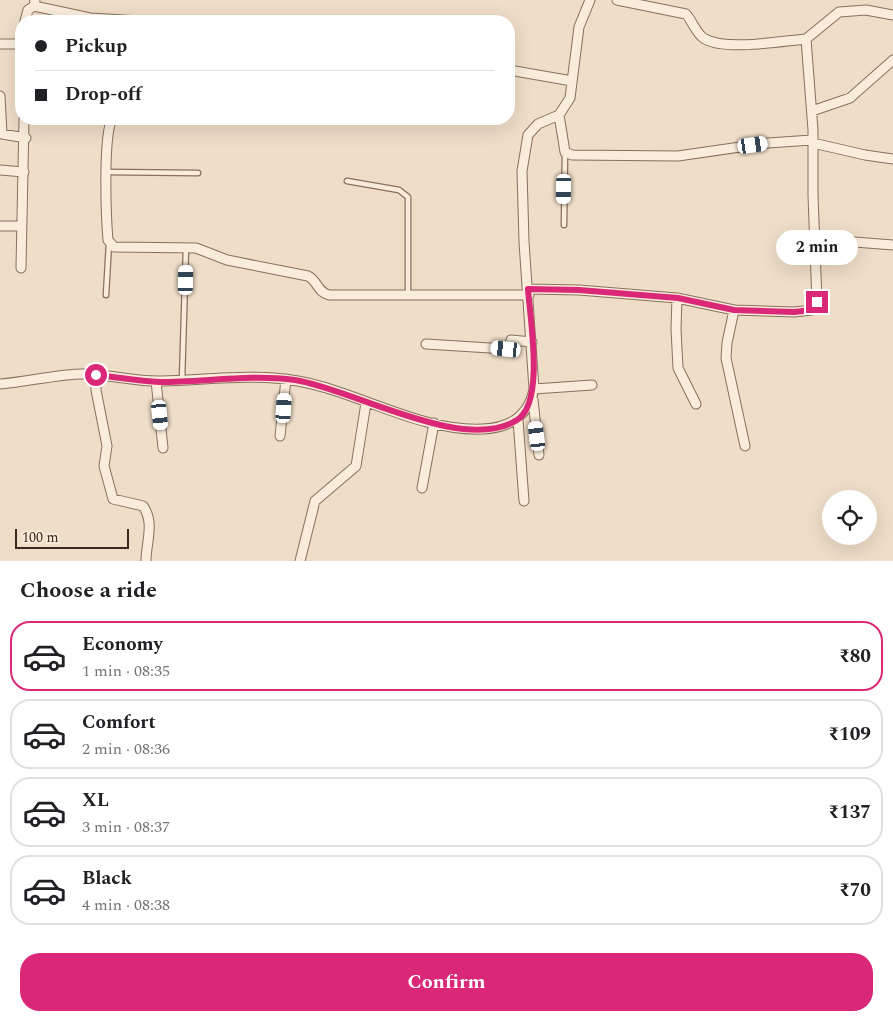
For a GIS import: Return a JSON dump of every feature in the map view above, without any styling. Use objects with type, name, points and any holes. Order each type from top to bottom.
[{"type":"street","points":[[616,0],[686,14],[700,35],[710,41],[755,44],[806,39],[839,12],[866,10],[893,15]]},
{"type":"street","points":[[539,455],[533,393],[532,342],[524,242],[522,171],[528,135],[538,124],[559,115],[570,98],[579,27],[587,1]]},
{"type":"street","points":[[27,15],[28,10],[35,3],[79,15]]},
{"type":"street","points":[[111,125],[107,172],[109,243],[114,247],[196,248],[227,260],[308,276],[312,278],[320,291],[329,295],[579,290],[678,298],[734,310],[794,312],[812,310],[817,302],[816,239],[813,195],[812,111],[806,39]]},
{"type":"street","points":[[0,44],[15,44]]},
{"type":"street","points":[[812,111],[850,98],[893,60]]},
{"type":"street","points":[[515,71],[572,81]]},
{"type":"street","points":[[0,96],[1,135],[26,138]]},
{"type":"street","points":[[559,115],[565,152],[572,155],[678,156],[768,143],[813,141],[866,155],[893,159]]},
{"type":"street","points":[[22,268],[26,138],[25,125]]},
{"type":"street","points":[[0,170],[24,172]]},
{"type":"street","points":[[0,226],[22,226]]},
{"type":"street","points":[[816,239],[893,246]]},
{"type":"street","points":[[678,298],[676,330],[678,368],[696,404]]},
{"type":"street","points":[[734,310],[726,343],[726,358],[745,446]]},
{"type":"street","points":[[426,344],[506,349],[509,348],[511,340],[532,342]]},
{"type":"street","points":[[0,384],[82,374],[156,381],[235,378],[286,379],[352,395],[366,403],[434,423],[467,429],[486,429],[518,420],[529,406],[533,393]]},
{"type":"street","points":[[96,375],[96,390],[107,446],[104,466],[113,499],[143,506],[148,514],[150,522],[146,561]]},
{"type":"street","points":[[280,436],[286,379]]},
{"type":"street","points":[[156,381],[163,448]]},
{"type":"street","points":[[533,393],[592,385]]},
{"type":"street","points":[[300,561],[315,501],[356,466],[366,403]]},
{"type":"street","points":[[518,420],[524,501]]},
{"type":"street","points":[[422,488],[434,423]]},
{"type":"lane","points":[[564,225],[565,152]]},
{"type":"lane","points":[[107,172],[198,173]]},
{"type":"lane","points":[[347,181],[399,190],[408,197],[408,293]]},
{"type":"lane","points":[[106,295],[109,243]]},
{"type":"lane","points":[[182,380],[186,248]]},
{"type":"route","points":[[96,375],[159,382],[235,378],[296,380],[352,395],[366,403],[434,423],[467,429],[486,429],[518,420],[529,406],[532,397],[534,380],[528,289],[579,290],[678,298],[734,310],[794,312],[812,310],[817,302]]}]
